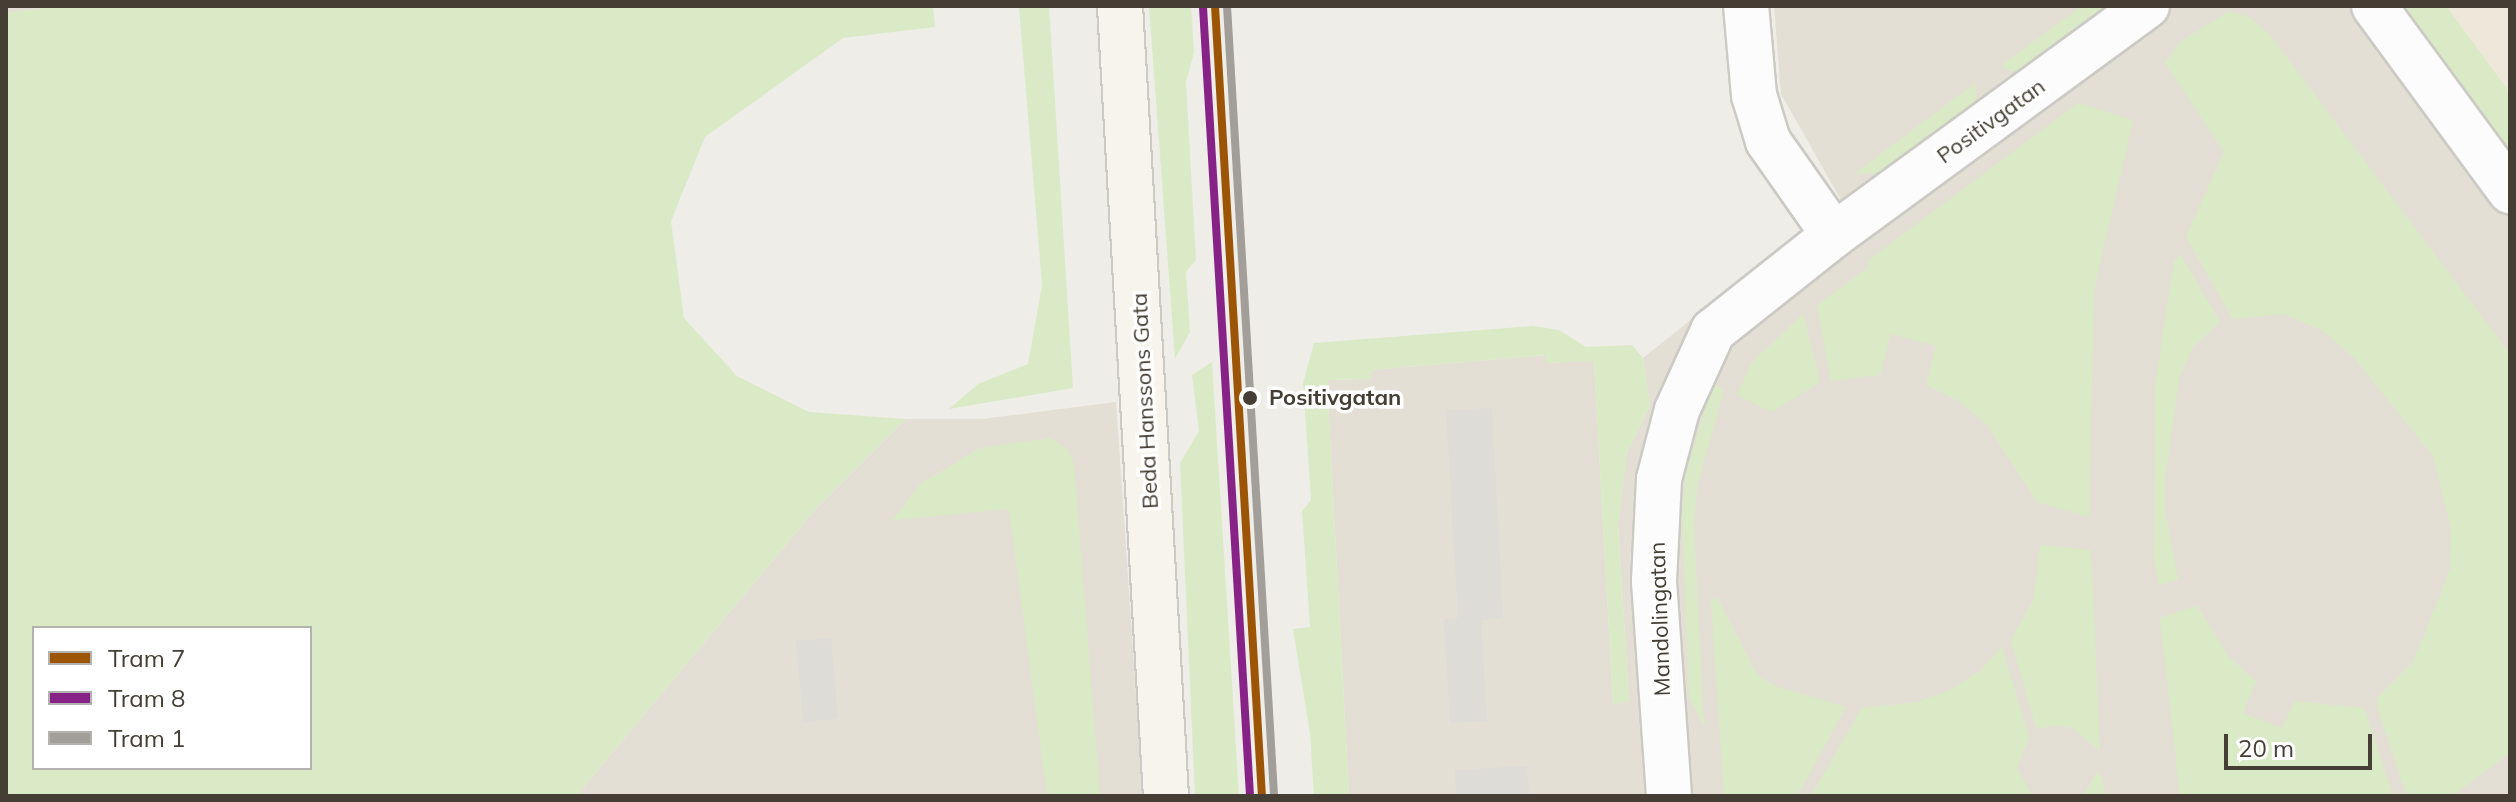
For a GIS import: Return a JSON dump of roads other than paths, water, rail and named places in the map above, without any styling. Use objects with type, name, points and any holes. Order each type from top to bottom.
[{"type":"street","name":"Beda Hanssons Gata","points":[[1120,6],[1166,796]]},
{"type":"street","points":[[1746,6],[1754,95],[1768,141],[1834,235]]},
{"type":"street","name":"Positivgatan","points":[[1834,235],[2147,6]]},
{"type":"street","points":[[2374,6],[2510,191]]},
{"type":"street","name":"Mandolingatan","points":[[1669,796],[1654,581],[1659,479],[1677,410],[1713,331],[1834,235]]},
{"type":"tram line","name":"7","points":[[1215,6],[1262,796]]},
{"type":"tram line","name":"1","points":[[1227,6],[1274,795]]},
{"type":"tram line","name":"8","points":[[1203,7],[1250,796]]},
{"type":"place","name":"Positivgatan","points":[[1250,398]]}]
